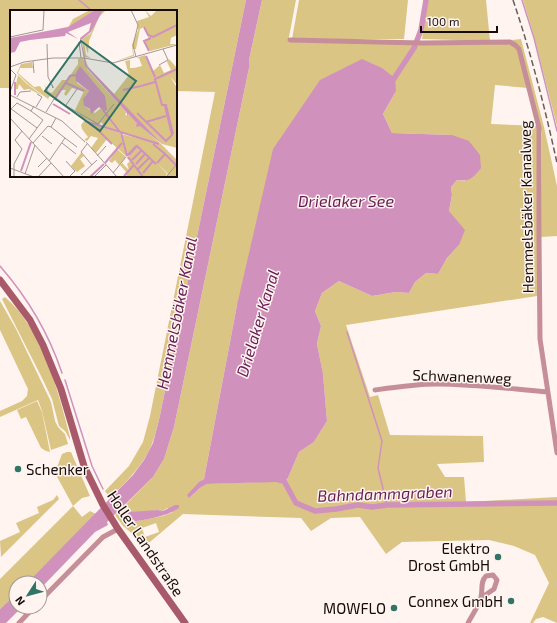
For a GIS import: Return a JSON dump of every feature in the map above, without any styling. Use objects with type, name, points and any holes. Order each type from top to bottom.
[{"type":"main road","name":"Holler Landstraße","points":[[0,280],[30,320],[44,345],[61,389],[84,466],[102,505],[185,623]]},
{"type":"street","name":"Hemmelsbäker Kanalweg","points":[[290,40],[510,42],[519,49],[539,128],[540,338],[557,453]]},
{"type":"street","name":"Schwanenweg","points":[[375,390],[437,384],[483,386],[548,392]]},
{"type":"street","points":[[48,593],[103,537],[118,529]]},
{"type":"street","points":[[468,623],[481,598]]},
{"type":"street","points":[[19,623],[26,615]]},
{"type":"shaded area","points":[[0,0],[246,0],[156,432],[152,444],[144,459],[134,473],[110,498],[105,491],[129,466],[143,442],[150,416],[215,92],[177,91],[177,10],[10,10],[10,88],[0,88]]},
{"type":"shaded area","points":[[262,0],[296,0],[288,42],[506,44],[513,45],[517,50],[528,88],[495,85],[491,124],[538,126],[537,296],[346,325],[370,397],[378,395],[390,435],[483,436],[484,462],[437,464],[445,477],[464,477],[466,502],[557,497],[557,623],[543,617],[536,619],[533,623],[530,623],[549,583],[535,555],[514,546],[489,540],[402,542],[386,554],[360,517],[331,518],[311,531],[301,518],[183,514],[144,547],[134,535],[123,526],[115,515],[153,477],[164,459],[174,427],[249,68],[249,60]],"holes":[[[396,91],[383,114],[392,133],[452,135],[465,181],[457,180],[451,187],[452,195],[449,211],[459,245],[447,258],[438,274],[426,273],[415,282],[409,293],[396,292],[372,296],[339,281],[322,293],[315,311],[321,326],[317,344],[323,375],[327,421],[314,442],[299,452],[288,478],[284,481],[207,484],[189,498],[200,481],[204,479],[237,305]],[[167,508],[173,512],[163,516],[127,523],[125,515],[158,510],[163,511]],[[156,523],[159,532],[145,537],[142,528]]]},
{"type":"shaded area","points":[[299,0],[408,0],[404,39],[292,39]]},
{"type":"shaded area","points":[[428,0],[486,0],[490,41],[422,39]]},
{"type":"shaded area","points":[[523,0],[557,0],[557,126],[534,36]]},
{"type":"shaded area","points":[[521,39],[544,127],[557,186],[557,236],[541,237],[542,133],[521,49],[512,40]]},
{"type":"shaded area","points":[[5,297],[30,326],[39,343],[54,381],[70,440],[65,431],[59,426],[52,399],[2,299]]},
{"type":"shaded area","points":[[0,301],[16,329],[51,402],[55,421],[58,427],[65,434],[68,444],[51,450],[38,400],[0,417],[0,411],[22,401],[27,396],[28,389],[0,330]]},
{"type":"shaded area","points":[[37,401],[42,412],[50,452],[41,448],[26,417],[21,419],[17,410]]},
{"type":"shaded area","points":[[71,452],[90,496],[82,498],[73,506],[55,473],[62,454]]},
{"type":"shaded area","points":[[57,495],[59,499],[1,557],[0,541],[20,532],[16,523],[39,513],[37,507],[53,500]]},
{"type":"shaded area","points":[[73,506],[82,517],[90,511],[96,514],[35,575],[8,575],[8,602],[0,609],[0,579]]},
{"type":"water","points":[[246,0],[262,0],[174,427],[164,459],[153,477],[107,522],[108,525],[95,532],[48,581],[48,575],[35,575],[133,475],[144,460],[153,443]]},
{"type":"water","name":"Drielaker See","points":[[362,59],[382,68],[395,78],[396,91],[383,114],[392,133],[452,135],[469,141],[480,155],[481,168],[476,174],[468,180],[457,180],[451,187],[452,195],[449,211],[465,230],[459,245],[447,258],[438,274],[426,273],[415,282],[409,293],[396,292],[372,296],[339,281],[322,293],[315,311],[321,326],[317,344],[323,374],[327,421],[314,442],[299,452],[288,478],[284,481],[277,482],[207,484],[189,498],[187,495],[200,481],[204,479],[237,305],[273,149],[320,80]]},
{"type":"water","points":[[175,505],[179,505],[179,508],[167,514],[127,523],[125,515],[129,512],[163,511]]},
{"type":"water","points":[[8,602],[8,615],[14,615],[6,623],[0,623],[0,609]]},
{"type":"waterway","points":[[79,0],[91,10]]},
{"type":"waterway","name":"Drielaker Kanal","points":[[391,83],[414,48],[421,30],[426,0]]},
{"type":"waterway","points":[[522,0],[534,38],[557,131]]},
{"type":"waterway","points":[[0,266],[19,290],[36,316],[51,344],[62,373]]},
{"type":"waterway","points":[[347,332],[382,441],[378,468],[387,505]]},
{"type":"waterway","points":[[65,380],[92,466],[103,489]]},
{"type":"waterway","name":"Bahndammgraben","points":[[279,480],[284,481],[296,503],[315,511],[358,505],[372,507],[387,505],[557,503]]},
{"type":"railway","points":[[513,0],[526,40],[548,122],[557,163]]},
{"type":"place","name":"Schenker","points":[[18,469]]},
{"type":"place","name":"Elektro Drost GmbH","points":[[498,557]]},
{"type":"place","name":"Connex GmbH","points":[[511,601]]},
{"type":"place","name":"MOWFLO","points":[[394,608]]},
{"type":"water label","name":"Hemmelsbäker Kanal","points":[[176,313]]}]
